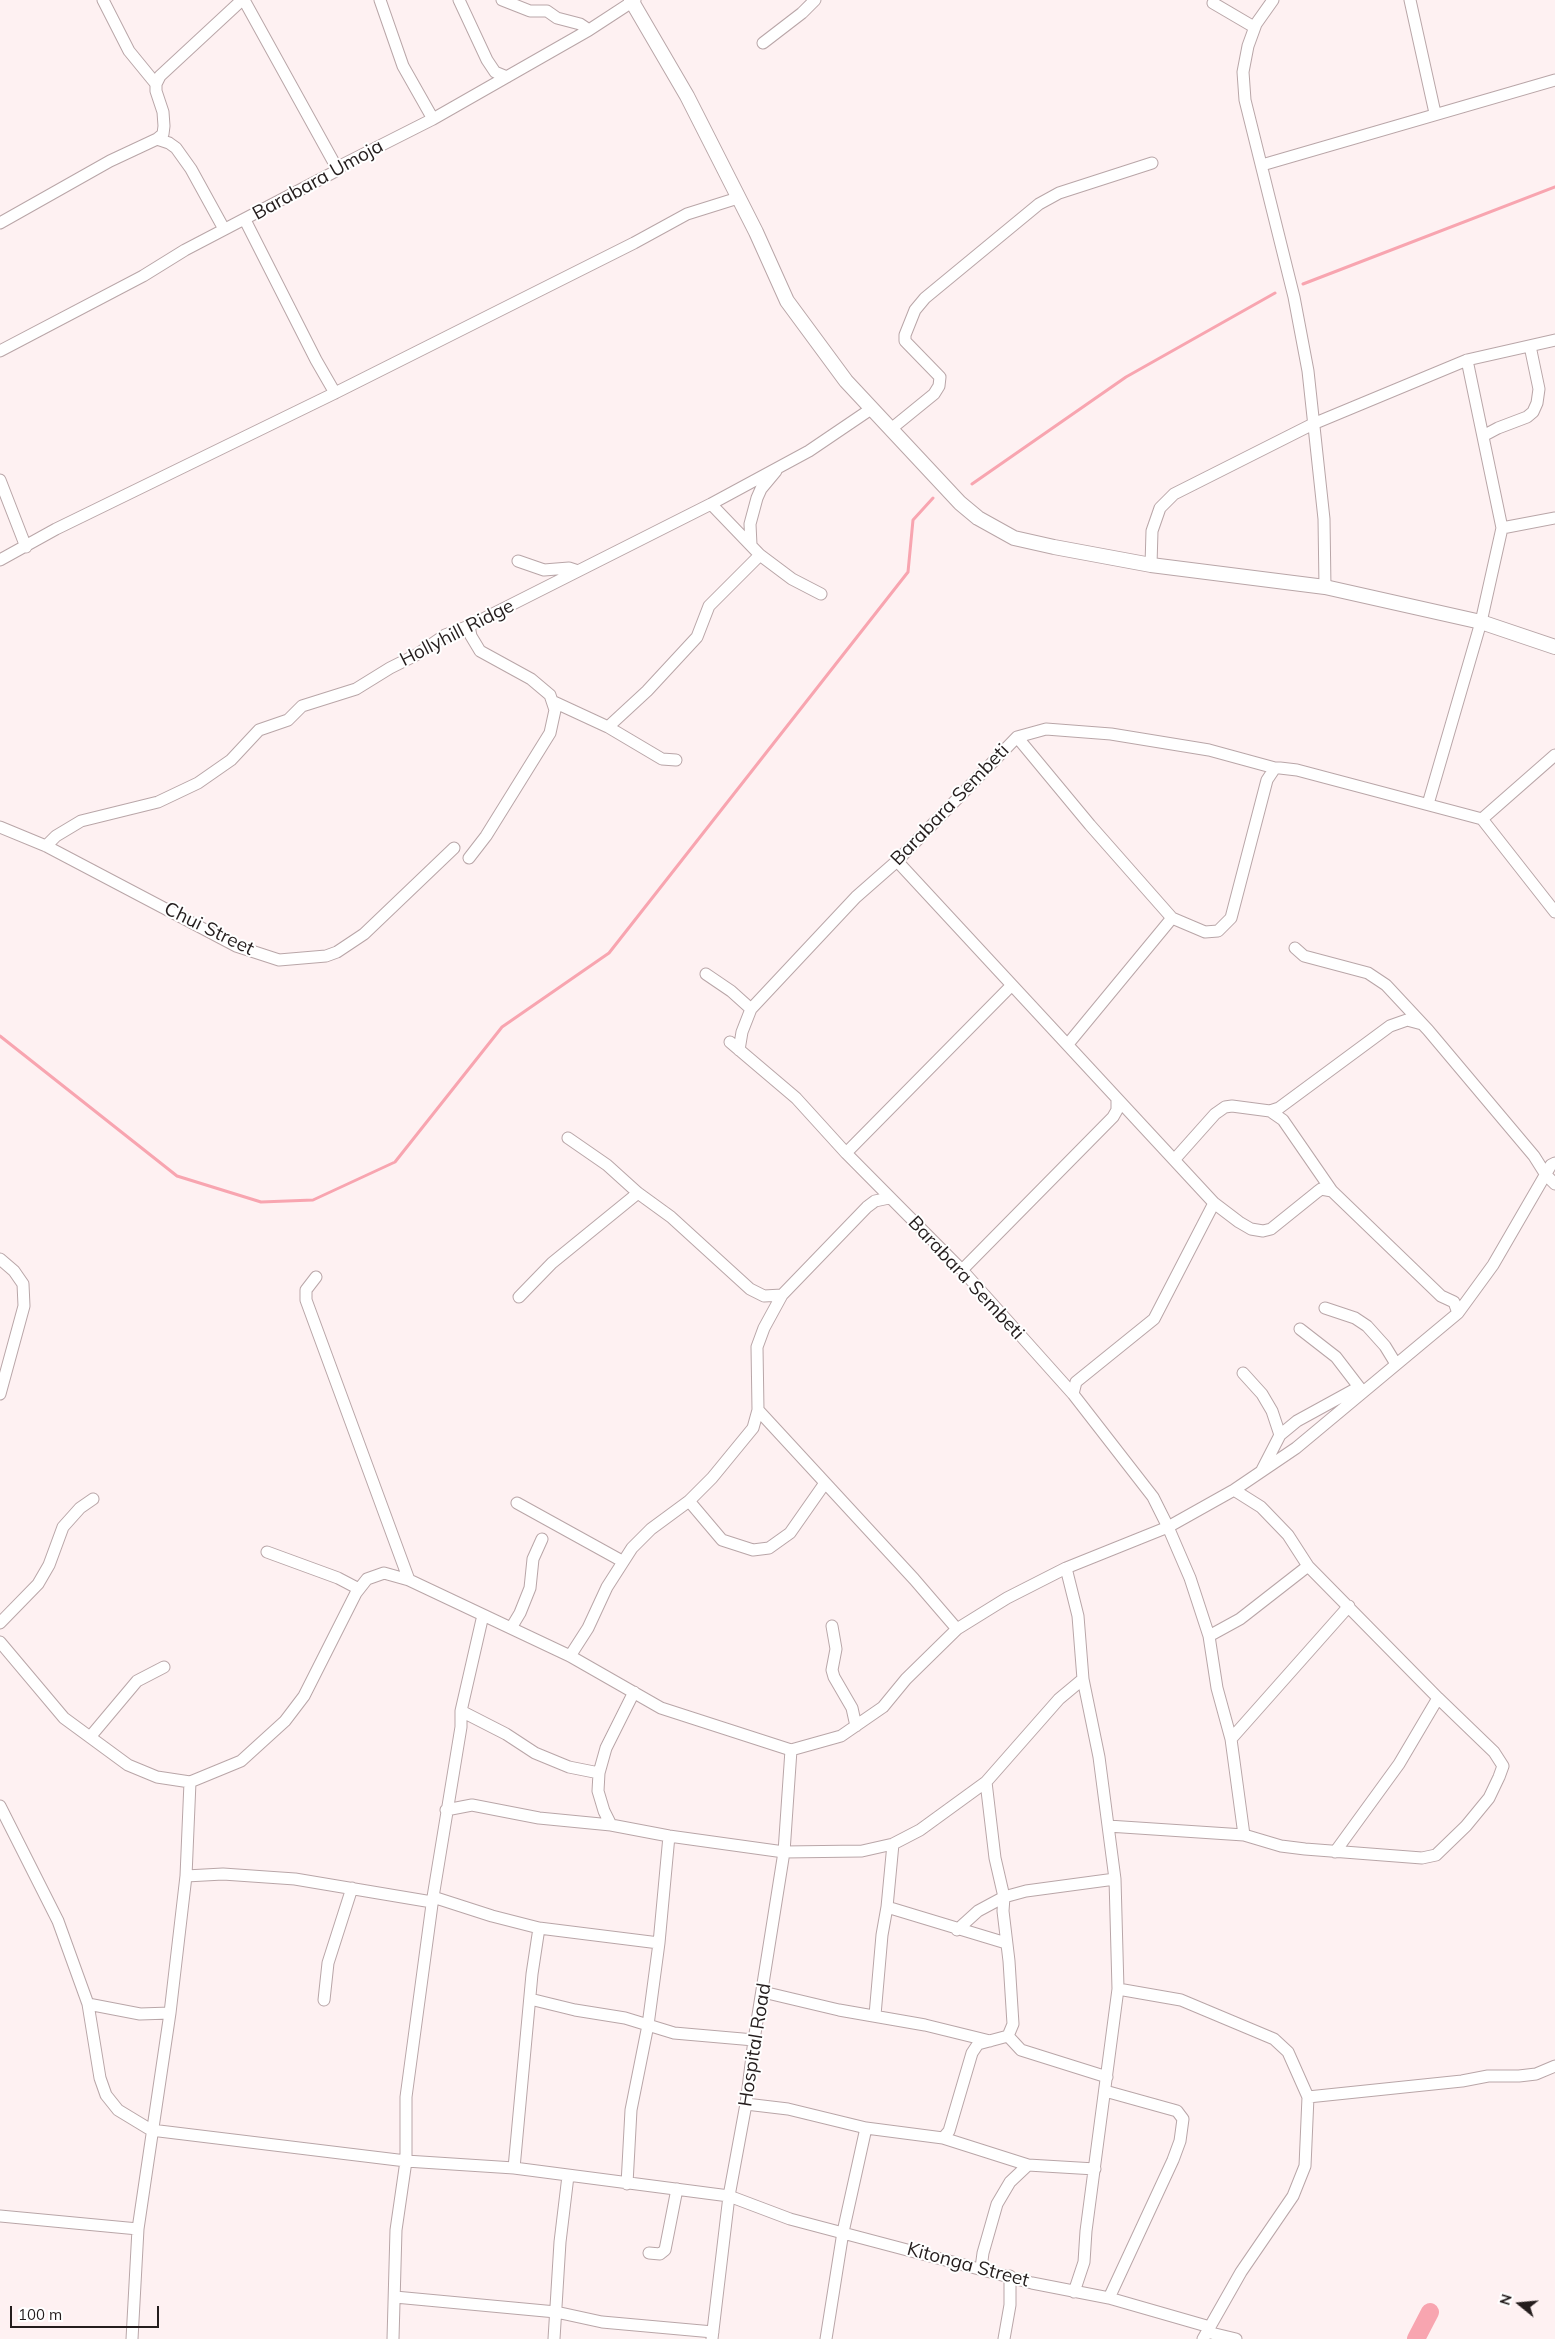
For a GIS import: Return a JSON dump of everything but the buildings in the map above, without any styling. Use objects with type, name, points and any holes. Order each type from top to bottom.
[{"type":"street","points":[[103,0],[129,51],[156,84]]},
{"type":"street","points":[[163,139],[163,112],[156,91],[156,84],[160,76],[243,0],[338,170]]},
{"type":"street","points":[[380,0],[403,66],[433,119]]},
{"type":"street","points":[[459,0],[487,60],[495,72],[507,77]]},
{"type":"street","points":[[502,0],[530,11],[547,11],[557,18],[580,24],[589,30]]},
{"type":"street","points":[[763,43],[802,13],[815,0]]},
{"type":"street","points":[[1274,0],[1254,27],[1248,46],[1243,72],[1245,100],[1294,297],[1308,371],[1324,519],[1325,587]]},
{"type":"street","points":[[1410,0],[1435,113]]},
{"type":"street","points":[[633,1],[688,96],[787,301],[829,360],[871,409],[960,503],[996,529],[1014,538],[1151,566],[1325,587],[1481,622],[1555,647]]},
{"type":"street","name":"Barabara Umoja","points":[[0,351],[143,276],[224,229],[245,220],[338,170],[344,164],[433,119],[589,30],[633,1]]},
{"type":"street","points":[[1213,3],[1254,27]]},
{"type":"street","points":[[1262,164],[1346,142],[1435,113],[1555,80]]},
{"type":"street","points":[[0,223],[110,161],[163,139]]},
{"type":"street","points":[[163,139],[176,148],[191,169],[224,229]]},
{"type":"street","points":[[891,429],[934,394],[939,386],[940,377],[905,341],[905,335],[915,310],[925,298],[1039,204],[1059,193],[1152,163]]},
{"type":"street","points":[[0,560],[56,529],[634,244],[688,214],[738,198]]},
{"type":"street","points":[[245,220],[316,360],[335,393]]},
{"type":"street","points":[[1151,566],[1152,530],[1160,508],[1174,494],[1313,424],[1467,360],[1555,340]]},
{"type":"street","points":[[1484,436],[1498,428],[1527,417],[1533,412],[1537,403],[1538,388],[1530,346]]},
{"type":"street","points":[[1428,804],[1481,622],[1502,528],[1467,360]]},
{"type":"street","name":"Hollyhill Ridge","points":[[46,846],[56,836],[81,821],[158,802],[198,783],[231,760],[260,730],[288,720],[302,706],[356,689],[390,668],[416,655],[445,635],[469,626],[711,504],[809,451],[871,409]]},
{"type":"street","points":[[751,545],[750,524],[757,498],[761,489],[780,466]]},
{"type":"street","points":[[1,485],[26,547]]},
{"type":"street","points":[[711,504],[760,555],[792,578],[821,594]]},
{"type":"street","points":[[1502,528],[1555,518]]},
{"type":"street","points":[[608,727],[647,692],[697,637],[709,606],[760,555]]},
{"type":"street","points":[[518,561],[544,570],[569,568],[578,571]]},
{"type":"street","points":[[469,626],[471,636],[480,652],[531,679],[550,695],[554,702],[555,710],[550,733],[486,836],[469,858]]},
{"type":"street","points":[[554,702],[608,727],[662,759],[676,760]]},
{"type":"street","name":"Barabara Sembeti","points":[[1244,1835],[1231,1739],[1217,1688],[1209,1636],[1190,1578],[1168,1527],[1152,1497],[1073,1394],[962,1270],[889,1198],[796,1098],[734,1046],[751,1009],[856,897],[897,861],[1017,736],[1046,729],[1111,734],[1209,750],[1275,768],[1297,770],[1482,819]]},
{"type":"street","points":[[1017,736],[1090,825],[1172,918],[1205,932],[1213,932],[1224,928],[1231,918],[1266,780],[1275,768]]},
{"type":"street","points":[[1555,755],[1482,819],[1555,912]]},
{"type":"street","name":"Chui Street","points":[[0,827],[46,846],[236,946],[280,960],[326,956],[337,952],[364,934],[454,848]]},
{"type":"street","points":[[897,861],[1214,1203],[1239,1222],[1251,1229],[1263,1231],[1271,1229],[1321,1189],[1332,1191]]},
{"type":"street","points":[[1068,1044],[1172,918]]},
{"type":"street","points":[[1295,948],[1304,956],[1356,968],[1377,978],[1423,1025],[1534,1156],[1546,1175],[1555,1184]]},
{"type":"street","points":[[706,974],[731,991],[751,1009]]},
{"type":"street","points":[[846,1153],[1011,986]]},
{"type":"street","points":[[1174,1160],[1215,1114],[1225,1107],[1232,1106],[1270,1111],[1279,1108],[1390,1026],[1407,1020],[1423,1025]]},
{"type":"street","points":[[962,1270],[1113,1118],[1117,1110],[1117,1100]]},
{"type":"street","points":[[1270,1111],[1283,1120],[1332,1191],[1441,1296],[1454,1302],[1458,1313]]},
{"type":"street","points":[[568,1138],[607,1165],[638,1193],[671,1217],[750,1289],[764,1296],[782,1295]]},
{"type":"street","points":[[0,1642],[64,1718],[128,1765],[157,1776],[190,1782],[242,1761],[284,1721],[304,1696],[359,1590],[367,1579],[384,1573],[409,1580],[570,1656],[661,1708],[791,1750],[841,1736],[882,1707],[906,1679],[957,1629],[1007,1598],[1066,1568],[1168,1527],[1234,1490],[1296,1448],[1359,1391],[1396,1364],[1458,1313],[1493,1265],[1555,1163]]},
{"type":"street","points":[[519,1297],[552,1263],[638,1193]]},
{"type":"street","points":[[570,1656],[588,1628],[607,1587],[622,1561],[651,1529],[689,1501],[712,1478],[753,1428],[758,1410],[757,1347],[764,1328],[782,1295],[867,1207],[874,1201],[889,1198]]},
{"type":"street","points":[[1073,1394],[1076,1382],[1154,1319],[1214,1203]]},
{"type":"street","points":[[0,1259],[14,1270],[23,1284],[24,1306],[0,1394]]},
{"type":"street","points":[[316,1277],[306,1290],[306,1300],[409,1580]]},
{"type":"street","points":[[1325,1308],[1354,1318],[1367,1326],[1385,1346],[1396,1364]]},
{"type":"street","points":[[1300,1328],[1336,1358],[1359,1391]]},
{"type":"street","points":[[1243,1373],[1262,1394],[1272,1411],[1280,1435]]},
{"type":"street","points":[[1261,1472],[1280,1435],[1297,1421],[1359,1391]]},
{"type":"street","points":[[758,1410],[957,1629]]},
{"type":"street","points":[[689,1501],[722,1540],[753,1550],[770,1548],[790,1533],[825,1483]]},
{"type":"street","points":[[1108,1826],[1244,1835],[1281,1846],[1397,1858],[1422,1858],[1436,1855],[1466,1826],[1489,1798],[1503,1766],[1494,1752],[1308,1566],[1288,1535],[1261,1507],[1234,1490]]},
{"type":"street","points":[[0,1623],[38,1584],[49,1565],[63,1528],[80,1508],[93,1499]]},
{"type":"street","points":[[517,1503],[622,1561]]},
{"type":"street","points":[[511,1628],[520,1613],[530,1588],[533,1559],[542,1540]]},
{"type":"street","points":[[267,1552],[338,1578],[359,1590]]},
{"type":"street","points":[[1209,1636],[1240,1620],[1308,1566]]},
{"type":"street","points":[[1066,1568],[1078,1616],[1084,1679],[1099,1757],[1115,1879],[1118,1989],[1096,2169],[1086,2231],[1084,2262],[1074,2292]]},
{"type":"street","points":[[1231,1739],[1349,1606]]},
{"type":"street","points":[[393,2339],[396,2230],[406,2161],[406,2097],[432,1900],[461,1727],[461,1711],[484,1615]]},
{"type":"street","points":[[832,1626],[836,1649],[832,1670],[852,1708],[856,1726]]},
{"type":"street","points":[[90,1736],[137,1682],[164,1667]]},
{"type":"street","points":[[446,1810],[472,1805],[539,1818],[611,1825],[670,1836],[784,1852],[862,1852],[893,1844],[920,1830],[986,1782],[1058,1699],[1084,1679]]},
{"type":"street","points":[[611,1825],[604,1811],[598,1791],[599,1773],[606,1748],[634,1692]]},
{"type":"street","points":[[1335,1852],[1399,1764],[1438,1698]]},
{"type":"street","points":[[461,1711],[506,1734],[535,1753],[569,1767],[599,1773]]},
{"type":"street","name":"Hospital Road","points":[[712,2336],[728,2196],[746,2104],[754,2040],[784,1852],[791,1750]]},
{"type":"street","points":[[132,2339],[138,2229],[151,2130],[170,2013],[186,1876],[190,1782]]},
{"type":"street","points":[[986,1782],[995,1858],[1004,1897],[1013,2024],[1008,2036]]},
{"type":"street","points":[[0,1806],[58,1921],[88,2004],[100,2078],[106,2095],[118,2110],[151,2130]]},
{"type":"street","points":[[627,2184],[631,2110],[648,2024],[659,1943],[670,1836]]},
{"type":"street","points":[[874,2015],[882,1935],[888,1907],[893,1844]]},
{"type":"street","points":[[186,1876],[223,1874],[286,1879],[352,1888],[432,1900],[539,1928],[659,1943]]},
{"type":"street","points":[[957,1930],[978,1911],[1004,1897],[1026,1891],[1115,1879]]},
{"type":"street","points":[[324,2000],[328,1963],[352,1888]]},
{"type":"street","points":[[888,1907],[957,1930],[1006,1943]]},
{"type":"street","points":[[514,2168],[530,1999],[539,1928]]},
{"type":"street","points":[[1118,1989],[1181,2000],[1274,2039],[1281,2043],[1288,2052],[1308,2097],[1305,2166],[1293,2196],[1241,2272],[1207,2333]]},
{"type":"street","points":[[763,1992],[839,2010],[925,2025],[990,2041]]},
{"type":"street","points":[[530,1999],[648,2024],[674,2033],[754,2040]]},
{"type":"street","points":[[88,2004],[140,2014],[170,2013]]},
{"type":"street","points":[[1008,2036],[1021,2050],[1107,2077]]},
{"type":"street","points":[[943,2138],[949,2131],[954,2118],[972,2053],[978,2044],[1008,2036]]},
{"type":"street","points":[[1308,2097],[1462,2081],[1488,2076],[1536,2074],[1555,2066]]},
{"type":"street","points":[[1106,2092],[1177,2111],[1183,2119],[1180,2141],[1173,2160],[1109,2298]]},
{"type":"street","points":[[746,2104],[788,2109],[866,2128],[943,2138],[1028,2165],[1096,2169]]},
{"type":"street","points":[[826,2339],[843,2232],[866,2128]]},
{"type":"street","name":"Kitonga Street","points":[[151,2130],[406,2161],[514,2168],[728,2196],[790,2219],[1074,2292],[1109,2298],[1207,2333],[1236,2339]]},
{"type":"street","points":[[981,2268],[983,2253],[997,2204],[1010,2182],[1028,2165]]},
{"type":"street","points":[[554,2339],[560,2242],[568,2176]]},
{"type":"street","points":[[649,2252],[660,2254],[665,2250],[677,2189]]},
{"type":"street","points":[[0,2216],[138,2229]]},
{"type":"street","points":[[1004,2339],[1010,2305],[1010,2276]]},
{"type":"street","points":[[395,2297],[556,2312],[602,2322],[712,2336]]},
{"type":"waterway","points":[[1303,284],[1555,187]]},
{"type":"waterway","points":[[972,484],[1126,377],[1275,293]]},
{"type":"waterway","points":[[0,1036],[177,1176],[261,1202],[313,1200],[395,1162],[502,1027],[609,953],[908,572],[913,520],[933,498]]},
{"type":"waterway","points":[[1416,2339],[1430,2312]]}]
